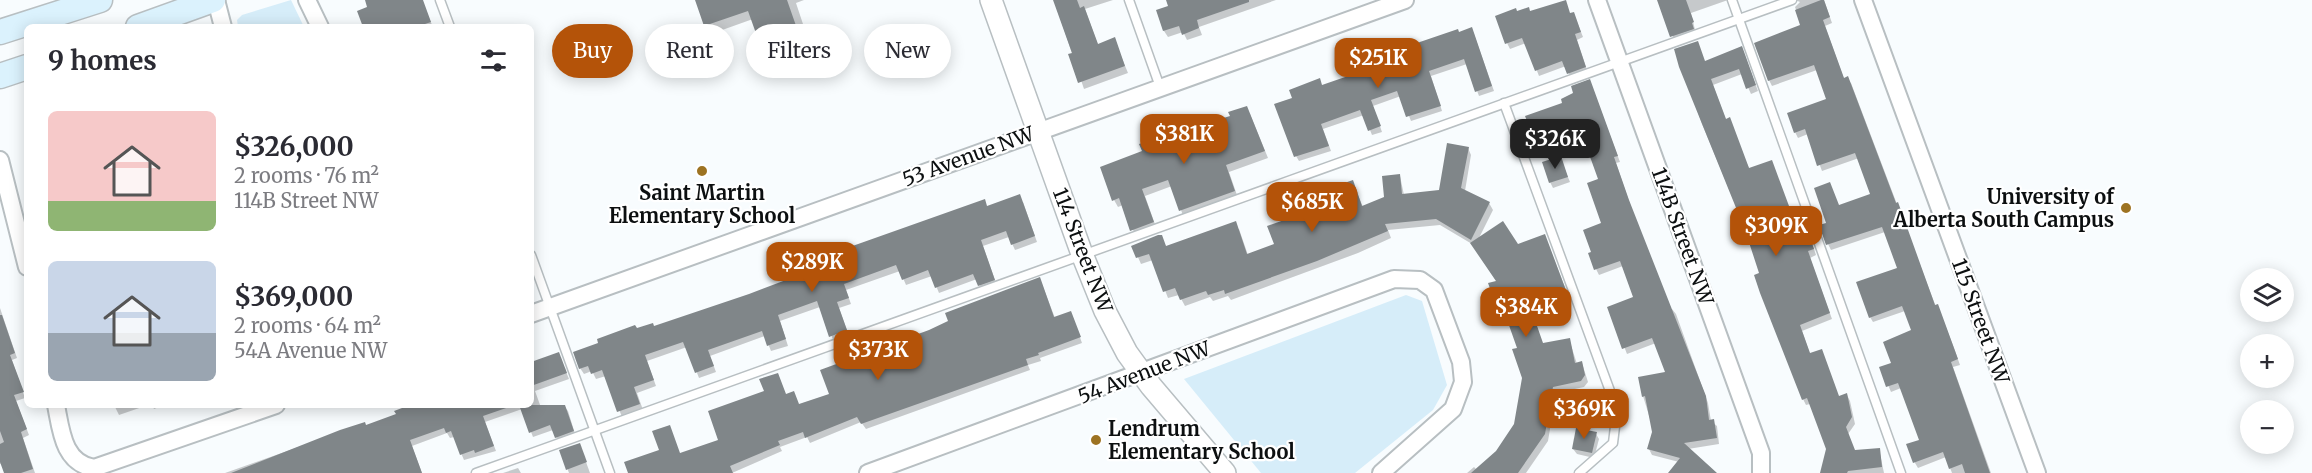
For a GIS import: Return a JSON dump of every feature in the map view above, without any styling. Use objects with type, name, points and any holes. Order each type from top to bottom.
[{"type":"main road","points":[[25,24],[100,0]]},
{"type":"main road","points":[[146,24],[214,0]]},
{"type":"main road","points":[[0,32],[24,24]]},
{"type":"main road","points":[[0,76],[24,68]]},
{"type":"street","points":[[214,0],[222,24]]},
{"type":"street","points":[[307,0],[319,24]]},
{"type":"street","name":"114 Street NW","points":[[991,0],[1082,254],[1106,311],[1127,353],[1141,373],[1226,473]]},
{"type":"street","name":"53 Avenue NW","points":[[534,313],[1405,0]]},
{"type":"street","name":"114B Street NW","points":[[1597,0],[1761,453],[1761,472]]},
{"type":"street","name":"115 Street NW","points":[[1863,0],[2037,473]]},
{"type":"street","points":[[0,160],[24,255]]},
{"type":"street","name":"54 Avenue NW","points":[[868,473],[1394,279],[1420,280],[1428,284],[1437,296],[1461,362],[1462,390],[1453,409],[1381,473]]},
{"type":"street","points":[[57,408],[67,450],[80,464],[94,468],[268,408]]},
{"type":"lane","points":[[440,0],[449,24]]},
{"type":"lane","points":[[1129,0],[1160,87]]},
{"type":"lane","points":[[1732,0],[1901,473]]},
{"type":"lane","points":[[476,473],[1792,0]]},
{"type":"lane","points":[[1504,103],[1617,410],[1613,443],[1579,473]]},
{"type":"lane","points":[[534,264],[610,473]]},
{"type":"shaded area","points":[[291,0],[303,24],[238,24],[237,20],[242,15]]},
{"type":"shaded area","points":[[1406,295],[1422,301],[1447,385],[1433,410],[1355,473],[1261,473],[1184,379]]},
{"type":"building","points":[[365,0],[423,0],[431,22],[425,24],[362,24],[357,11],[367,7]]},
{"type":"building","points":[[695,0],[787,0],[795,24],[753,24],[748,11],[710,24],[703,24]]},
{"type":"building","points":[[1053,0],[1077,0],[1080,8],[1084,6],[1098,44],[1115,37],[1125,66],[1078,83],[1068,54],[1072,53]]},
{"type":"building","points":[[1166,0],[1249,0],[1249,2],[1197,20],[1199,28],[1182,35],[1179,26],[1163,31],[1156,10],[1168,6]]},
{"type":"building","points":[[1566,0],[1570,13],[1574,12],[1581,32],[1575,34],[1586,67],[1567,74],[1562,61],[1535,71],[1522,38],[1505,44],[1495,16],[1516,8],[1517,11],[1529,7],[1530,11]]},
{"type":"building","points":[[1657,0],[1686,0],[1694,22],[1692,23],[1694,29],[1670,37]]},
{"type":"building","points":[[1824,0],[1830,17],[1823,20],[1844,78],[1848,76],[1896,203],[1898,202],[1935,305],[1938,304],[1958,359],[1951,362],[1990,473],[1965,473],[1962,464],[1949,469],[1943,452],[1913,463],[1906,444],[1919,440],[1898,383],[1886,387],[1879,367],[1891,363],[1883,342],[1911,330],[1902,306],[1869,318],[1856,282],[1897,268],[1882,227],[1826,245],[1819,225],[1826,223],[1814,188],[1830,182],[1839,205],[1870,194],[1855,153],[1817,166],[1805,129],[1794,133],[1787,113],[1826,99],[1814,65],[1768,81],[1754,43],[1800,25],[1795,10]]},
{"type":"building","points":[[1472,27],[1492,86],[1475,92],[1464,59],[1429,71],[1441,106],[1406,117],[1397,91],[1371,100],[1381,126],[1368,131],[1360,110],[1321,124],[1329,146],[1294,157],[1274,104],[1292,98],[1289,90],[1320,78],[1322,85],[1403,57],[1402,54],[1416,49],[1414,44],[1458,29],[1459,32]]},
{"type":"building","points":[[1698,41],[1705,61],[1742,46],[1756,85],[1746,89],[1739,69],[1711,79],[1726,119],[1730,117],[1749,168],[1772,160],[1799,233],[1807,230],[1814,249],[1808,251],[1830,313],[1800,325],[1810,353],[1822,349],[1839,396],[1847,393],[1852,417],[1846,427],[1855,450],[1880,448],[1882,467],[1848,471],[1847,473],[1820,473],[1826,449],[1807,398],[1802,400],[1760,293],[1754,275],[1759,273],[1745,230],[1679,67],[1674,49]]},
{"type":"building","points":[[1590,79],[1618,156],[1614,157],[1629,200],[1706,396],[1709,420],[1714,419],[1717,438],[1684,443],[1717,473],[1668,473],[1680,458],[1647,449],[1652,432],[1645,396],[1642,397],[1638,377],[1665,372],[1652,338],[1622,349],[1607,307],[1633,297],[1620,261],[1594,270],[1588,253],[1591,252],[1583,230],[1601,223],[1587,183],[1598,179],[1579,126],[1576,120],[1533,136],[1525,116],[1562,103],[1561,99],[1573,93],[1571,86]]},
{"type":"building","points":[[1247,106],[1265,151],[1226,165],[1235,191],[1179,211],[1168,180],[1142,189],[1154,222],[1130,231],[1119,198],[1112,201],[1100,167],[1142,151],[1139,144],[1230,116],[1228,112]]},
{"type":"building","points":[[1447,143],[1469,147],[1461,188],[1490,202],[1471,240],[1436,219],[1385,224],[1388,231],[1317,261],[1225,294],[1224,290],[1208,295],[1206,291],[1180,300],[1175,288],[1163,292],[1149,254],[1136,258],[1131,246],[1162,235],[1166,246],[1236,221],[1247,254],[1274,244],[1267,226],[1304,213],[1299,199],[1353,180],[1362,206],[1384,197],[1382,176],[1400,174],[1402,194],[1439,190]]},
{"type":"building","points":[[1561,156],[1568,177],[1549,183],[1542,162]]},
{"type":"building","points":[[1020,194],[1035,236],[1011,245],[1006,231],[981,240],[995,280],[978,286],[973,274],[935,288],[928,270],[902,280],[896,265],[844,284],[849,298],[837,302],[847,330],[829,337],[817,301],[778,315],[786,339],[767,346],[762,331],[708,350],[714,366],[695,373],[683,342],[645,355],[654,380],[634,387],[640,404],[617,412],[602,370],[591,374],[588,366],[579,369],[573,352],[598,343],[597,339],[635,325],[637,328],[653,323],[654,326],[749,294],[847,257],[844,249],[985,199],[987,206]]},
{"type":"building","points":[[1503,221],[1518,244],[1545,234],[1567,293],[1530,306],[1543,343],[1570,338],[1575,363],[1582,361],[1585,375],[1581,381],[1553,387],[1545,434],[1518,473],[1471,473],[1496,451],[1514,424],[1522,378],[1512,349],[1517,348],[1505,314],[1500,316],[1488,283],[1496,281],[1470,243]]},
{"type":"building","points":[[1040,277],[1054,317],[1071,311],[1081,337],[1026,359],[1028,365],[861,424],[857,417],[805,438],[803,432],[778,441],[780,445],[730,466],[733,473],[628,473],[624,462],[659,450],[652,431],[670,425],[680,453],[718,440],[708,411],[764,391],[759,379],[778,373],[786,394],[794,391],[799,404],[829,394],[820,370],[929,330],[948,321],[945,313]]},
{"type":"building","points":[[0,315],[2,315],[15,353],[10,355],[24,392],[14,395],[27,429],[21,432],[33,469],[21,473],[4,473],[0,462],[0,444],[4,442],[0,431]]},
{"type":"building","points":[[559,352],[567,373],[534,385],[534,361]]},
{"type":"building","points":[[534,405],[565,405],[574,431],[555,438],[550,425],[529,433],[520,408],[534,408]]},
{"type":"building","points":[[402,408],[506,408],[483,416],[494,446],[475,453],[474,450],[460,455],[451,431],[446,433],[444,428],[410,440],[422,473],[231,473],[340,430],[365,422],[366,425],[396,414],[394,411]]},
{"type":"building","points":[[1576,428],[1597,432],[1592,453],[1572,449]]},
{"type":"building","points":[[580,443],[587,462],[566,470],[559,450]]},
{"type":"place","name":"Saint Martin Elementary School","points":[[702,171]]},
{"type":"place","name":"University of Alberta South Campus","points":[[2126,208]]},
{"type":"place","name":"Lendrum Elementary School","points":[[1096,440]]}]
